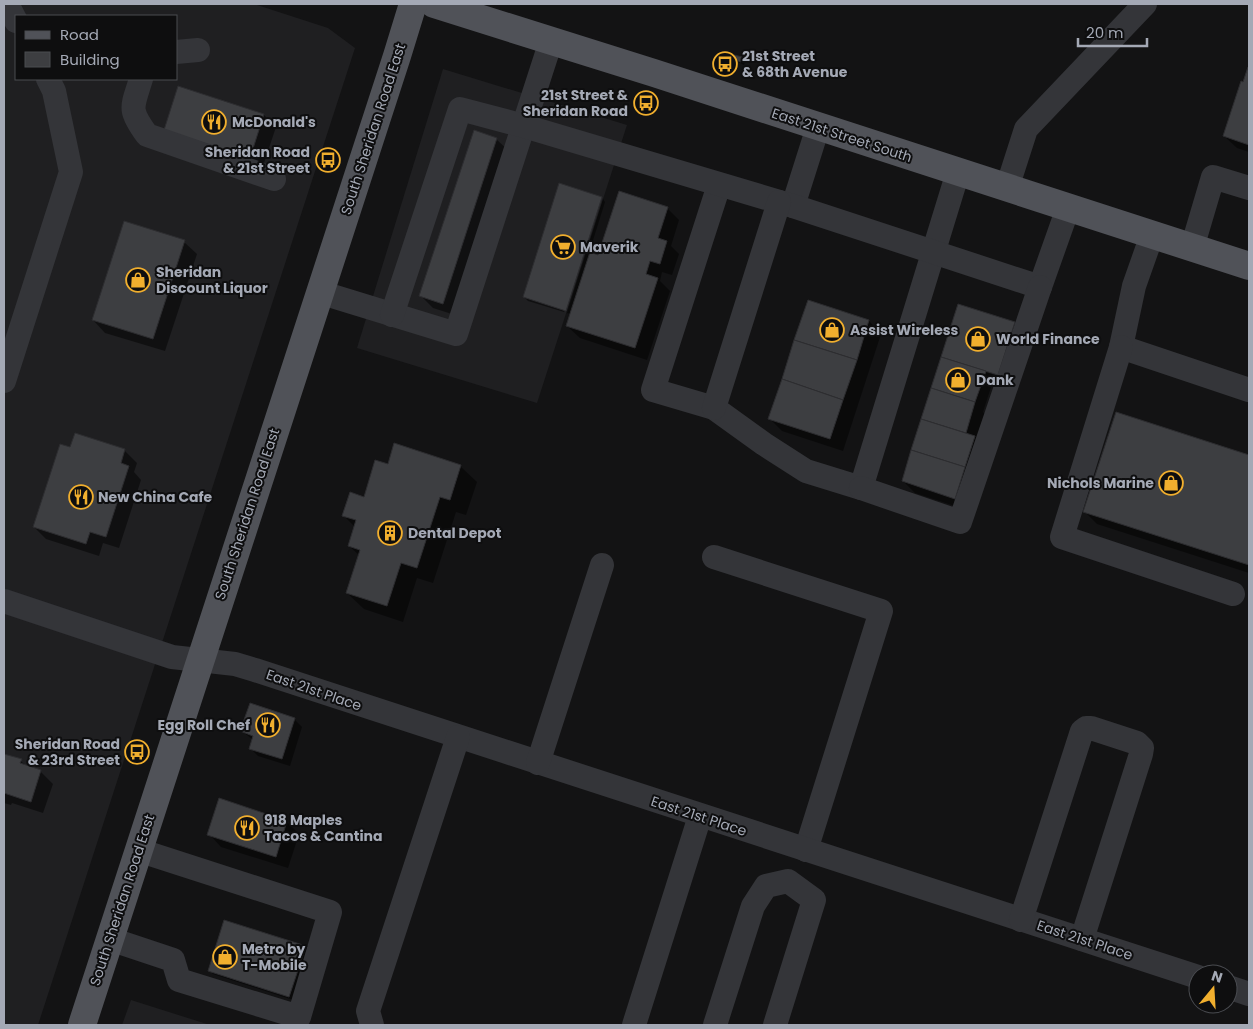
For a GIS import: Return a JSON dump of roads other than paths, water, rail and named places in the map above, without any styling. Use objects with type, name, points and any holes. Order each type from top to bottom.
[{"type":"main road","name":"South Sheridan Road East","points":[[82,1025],[413,4]]},
{"type":"main road","name":"East 21st Street South","points":[[434,4],[1249,266]]},
{"type":"street","points":[[1007,188],[1026,129],[1145,4]]},
{"type":"street","points":[[319,292],[456,334],[550,41]]},
{"type":"street","points":[[4,381],[72,172],[54,91],[48,80]]},
{"type":"street","points":[[141,80],[132,108],[138,122],[148,136],[274,179]]},
{"type":"street","points":[[392,315],[460,109],[524,126],[786,204],[1040,287]]},
{"type":"street","points":[[714,408],[786,204],[818,127]]},
{"type":"street","points":[[861,488],[958,172]]},
{"type":"street","points":[[1192,248],[1213,177],[1249,188]]},
{"type":"street","points":[[719,185],[653,390],[714,408],[806,471],[960,522],[1068,208]]},
{"type":"street","points":[[1152,235],[1134,286],[1121,347],[1062,537],[1233,594]]},
{"type":"street","points":[[1121,347],[1249,390]]},
{"type":"street","points":[[714,557],[881,611],[802,849],[788,881]]},
{"type":"street","points":[[538,763],[602,565]]},
{"type":"street","name":"East 21st Place","points":[[4,601],[172,657],[242,666],[458,738],[1188,974]]},
{"type":"street","points":[[1021,920],[1082,732],[1086,728],[1091,728],[1110,734],[1137,743],[1142,748],[1082,940]]},
{"type":"street","points":[[372,1025],[368,1012],[458,738]]},
{"type":"street","points":[[634,1025],[700,816]]},
{"type":"street","points":[[110,939],[173,960],[179,980],[299,1017],[330,912],[138,850]]},
{"type":"street","points":[[715,1025],[753,906],[766,886],[788,881],[814,900],[775,1025]]},
{"type":"place","name":"21st Street & 68th Avenue","points":[[725,64]]},
{"type":"place","name":"21st Street & Sheridan Road","points":[[646,103]]},
{"type":"place","name":"McDonald's","points":[[214,122]]},
{"type":"place","name":"Sheridan Road & 21st Street","points":[[328,160]]},
{"type":"place","name":"Maverik","points":[[563,247]]},
{"type":"place","name":"Sheridan Discount Liquor","points":[[138,280]]},
{"type":"place","name":"Assist Wireless","points":[[832,330]]},
{"type":"place","name":"World Finance","points":[[978,339]]},
{"type":"place","name":"Dank","points":[[958,380]]},
{"type":"place","name":"Nichols Marine","points":[[1171,483]]},
{"type":"place","name":"New China Cafe","points":[[81,497]]},
{"type":"place","name":"Dental Depot","points":[[390,533]]},
{"type":"place","name":"Egg Roll Chef","points":[[268,725]]},
{"type":"place","name":"Sheridan Road & 23rd Street","points":[[137,752]]},
{"type":"place","name":"918 Maples Tacos & Cantina","points":[[247,828]]},
{"type":"place","name":"Metro by T-Mobile","points":[[225,957]]}]
